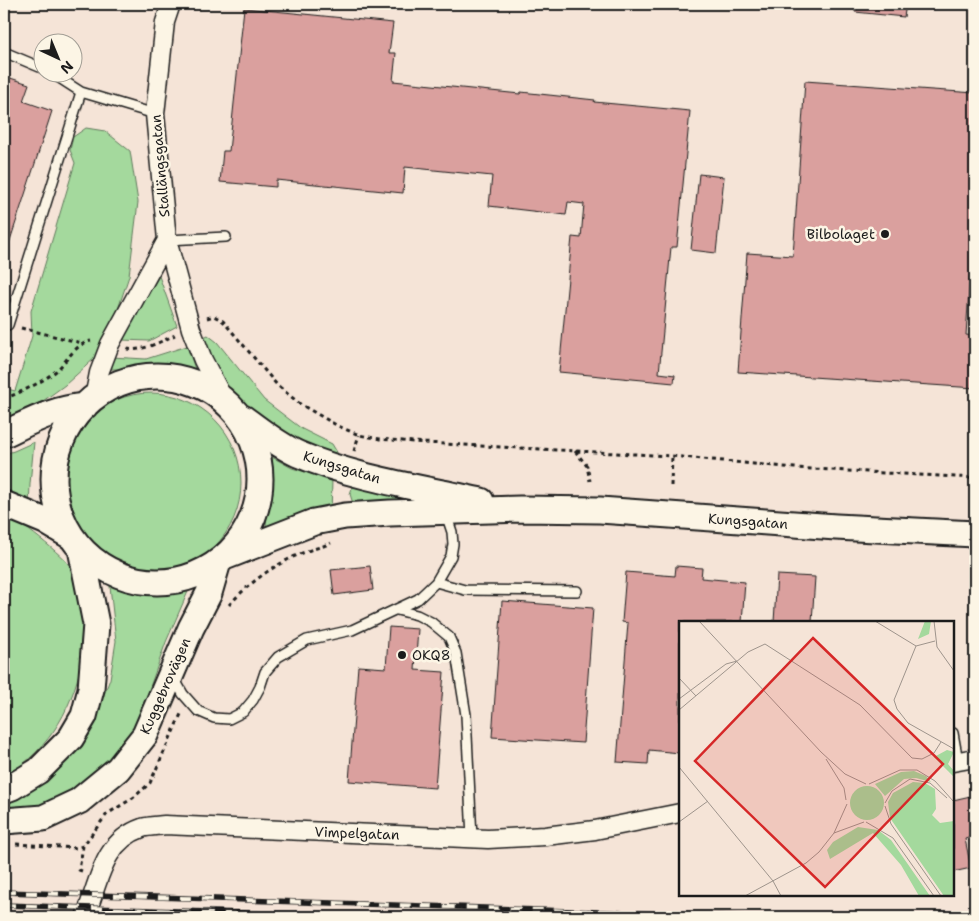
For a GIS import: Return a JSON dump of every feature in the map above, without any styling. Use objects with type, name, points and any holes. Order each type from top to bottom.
[{"type":"main road","name":"Kungsgatan","points":[[90,402],[114,386],[131,380],[149,376],[166,376],[186,380],[206,388],[270,438],[298,454],[346,470],[402,484],[520,509]]},
{"type":"main road","points":[[4,434],[58,410],[90,402]]},
{"type":"main road","points":[[4,790],[38,771],[71,738],[84,716],[91,689],[96,624],[76,543],[62,519],[56,500],[54,483],[56,458],[63,438],[72,422],[90,402]]},
{"type":"main road","points":[[4,504],[44,521],[76,543],[93,560],[109,571],[128,579],[150,583],[186,579],[208,569],[223,559],[249,527],[258,506],[261,485],[260,464],[255,446],[247,428],[230,406]]},
{"type":"main road","name":"Kungsgatan","points":[[223,559],[314,522],[345,516],[390,513],[520,509],[600,510],[836,527],[975,534]]},
{"type":"main road","name":"Kuggebrovägen","points":[[8,833],[80,801],[118,769],[145,734],[223,559]]},
{"type":"street","name":"Stallängsgatan","points":[[171,4],[165,22],[155,114],[167,240],[191,329],[203,360],[230,406]]},
{"type":"street","points":[[90,402],[110,344],[167,240]]},
{"type":"street","name":"Vimpelgatan","points":[[85,917],[104,863],[113,848],[125,836],[143,828],[165,825],[472,838],[545,836],[595,830],[679,813]]},
{"type":"lane","points":[[4,52],[32,64]]},
{"type":"lane","points":[[66,82],[81,92],[155,114]]},
{"type":"lane","points":[[6,325],[81,92]]},
{"type":"lane","points":[[167,240],[226,237]]},
{"type":"lane","points":[[172,674],[183,694],[198,711],[214,718],[230,719],[243,712],[253,700],[265,672],[278,657],[307,640],[352,630],[397,610],[418,599],[436,582],[451,556],[453,544],[452,532],[445,512]]},
{"type":"lane","points":[[436,582],[465,590],[578,592]]},
{"type":"lane","points":[[397,610],[417,615],[431,622],[449,637],[456,653],[466,715],[472,838]]},
{"type":"lane","points":[[954,736],[962,760]]},
{"type":"path","points":[[204,310],[206,318],[214,316],[224,321],[277,385],[300,404],[338,426],[359,435],[425,443],[672,456],[795,468],[975,478]]},
{"type":"path","points":[[6,325],[82,343],[91,341],[131,350],[150,345],[191,329]]},
{"type":"path","points":[[4,399],[32,386],[56,371],[82,343]]},
{"type":"path","points":[[574,451],[587,466],[590,481]]},
{"type":"path","points":[[671,486],[672,456]]},
{"type":"path","points":[[8,833],[76,848],[83,846]]},
{"type":"green space","points":[[86,128],[105,131],[130,151],[138,202],[129,276],[112,327],[96,357],[65,385],[43,401],[4,420],[4,388],[15,391],[32,336],[31,311],[75,163],[70,150],[73,137]]},
{"type":"green space","points":[[159,276],[177,326],[149,341],[122,340]]},
{"type":"green space","points":[[208,335],[217,342],[264,400],[302,429],[332,444],[338,454],[336,460],[299,447],[260,419],[229,389],[197,340]]},
{"type":"green space","points":[[187,346],[195,369],[106,369],[111,357],[146,359]]},
{"type":"green space","points":[[142,393],[160,393],[185,400],[201,408],[215,419],[226,433],[234,449],[241,474],[241,492],[234,517],[226,533],[215,547],[201,558],[177,569],[160,573],[142,573],[125,569],[101,558],[81,540],[65,509],[61,492],[61,474],[65,457],[76,433],[94,413],[125,397]]},
{"type":"green space","points":[[34,442],[29,508],[4,499],[4,454]]},
{"type":"green space","points":[[272,457],[292,468],[332,480],[331,516],[266,526]]},
{"type":"green space","points":[[354,482],[422,507],[354,507],[350,494]]},
{"type":"green space","points":[[4,513],[40,539],[67,562],[71,568],[84,605],[88,630],[80,671],[74,690],[59,723],[36,753],[4,778]]},
{"type":"green space","points":[[109,577],[165,586],[190,587],[166,642],[134,732],[106,767],[66,796],[26,810],[4,814],[4,796],[97,713],[110,679],[116,641]]},
{"type":"green space","points":[[4,913],[64,915],[64,917],[4,917]]},
{"type":"building","points":[[856,4],[906,4],[904,17],[855,12]]},
{"type":"building","points":[[244,8],[393,23],[389,53],[396,53],[393,81],[520,94],[521,92],[595,100],[594,102],[690,111],[677,247],[671,247],[659,373],[675,375],[674,383],[559,372],[572,237],[581,238],[584,204],[568,202],[566,215],[489,206],[492,176],[405,167],[403,193],[276,180],[276,187],[220,182],[223,151],[229,151]]},
{"type":"building","points":[[4,76],[29,84],[23,101],[52,111],[4,259]]},
{"type":"building","name":"Bilbolaget","points":[[805,81],[975,93],[973,214],[975,214],[975,276],[970,276],[966,335],[975,336],[975,388],[738,372],[747,253],[793,256]]},
{"type":"building","points":[[699,174],[724,177],[716,253],[691,250]]},
{"type":"building","points":[[370,566],[373,590],[334,595],[331,570]]},
{"type":"building","points":[[676,566],[702,568],[701,578],[745,582],[742,621],[679,621],[679,753],[649,750],[648,764],[617,762],[628,623],[622,622],[626,572],[675,576]]},
{"type":"building","points":[[777,575],[815,577],[812,621],[774,621]]},
{"type":"building","points":[[502,601],[593,608],[583,743],[492,737]]},
{"type":"building","points":[[389,627],[418,629],[415,670],[444,672],[435,788],[349,781],[358,666],[386,668]]},
{"type":"building","points":[[975,795],[975,836],[965,839],[971,868],[954,872],[954,800]]},
{"type":"railway","points":[[4,892],[752,917]]},
{"type":"railway","points":[[4,905],[354,917]]},
{"type":"place","name":"Bilbolaget","points":[[885,234]]},
{"type":"place","name":"OKQ8","points":[[402,655]]}]
